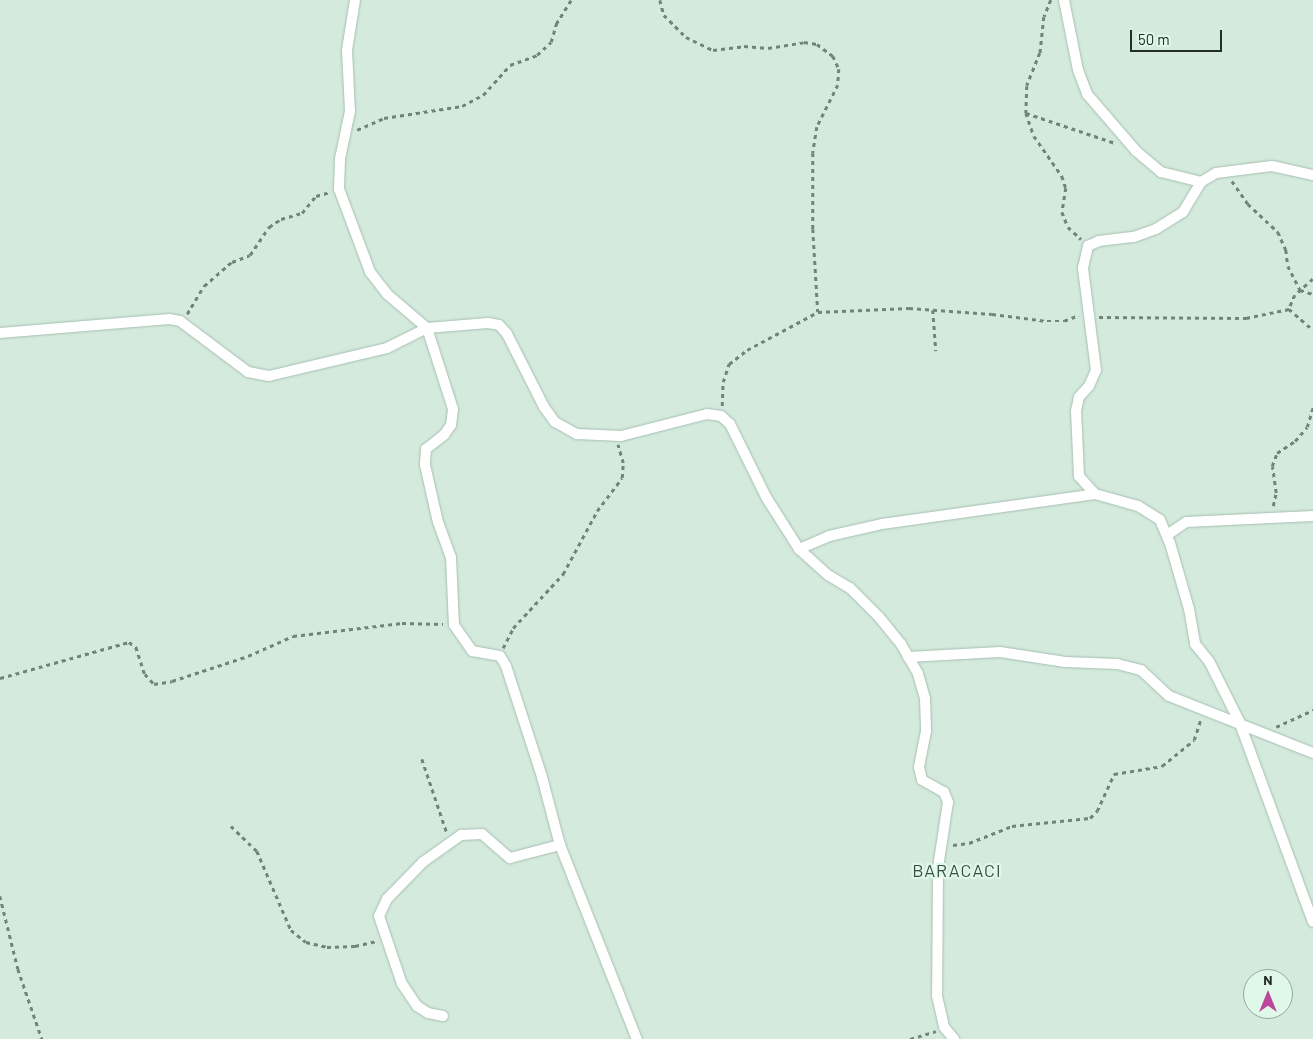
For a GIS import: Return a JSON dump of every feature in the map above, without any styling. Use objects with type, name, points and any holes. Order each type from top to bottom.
[{"type":"street","points":[[355,0],[348,34],[347,134],[340,159],[339,189],[370,272],[387,294],[427,328],[454,409],[451,425],[444,435],[426,449],[425,465],[438,522],[451,557],[454,625],[472,652],[500,656],[542,776],[560,845],[637,1039]]},
{"type":"street","points":[[1064,0],[1078,70],[1087,94],[1136,151],[1161,172],[1201,182]]},
{"type":"street","points":[[1096,494],[1079,476],[1076,411],[1079,397],[1089,386],[1096,370],[1085,300],[1083,256],[1088,246],[1099,241],[1134,237],[1156,229],[1183,212],[1201,182],[1216,173],[1272,166],[1313,175]]},
{"type":"street","points":[[0,333],[154,319],[180,322],[236,365],[258,376],[282,374],[387,348],[427,328],[488,323],[499,325],[555,422],[577,434],[614,436],[707,414],[721,416],[730,424],[766,497],[799,549],[828,575],[850,588],[879,617],[918,674],[925,699],[926,731],[919,767],[922,780],[944,792],[948,802],[940,846],[937,996],[944,1027],[954,1039]]},
{"type":"street","points":[[799,549],[829,536],[882,524],[1096,494],[1138,506],[1160,520],[1167,535],[1189,608],[1195,644],[1209,661],[1239,721],[1313,922]]},
{"type":"street","points":[[1167,535],[1186,522],[1267,516],[1313,516]]},
{"type":"street","points":[[908,657],[1000,652],[1065,662],[1117,664],[1141,670],[1170,696],[1239,721],[1313,754]]},
{"type":"street","points":[[443,1016],[428,1013],[407,994],[384,938],[379,916],[380,908],[407,876],[450,841],[471,833],[482,834],[510,858],[560,845]]},
{"type":"path","points":[[347,134],[384,118],[462,106],[483,95],[510,65],[537,55],[551,42],[556,24],[571,0]]},
{"type":"path","points":[[660,0],[664,14],[686,37],[713,50],[744,46],[768,48],[804,42],[817,44],[833,56],[839,69],[838,85],[817,127],[813,153],[813,229],[818,312]]},
{"type":"path","points":[[1050,0],[1044,17],[1040,53],[1027,86],[1026,113],[1034,136],[1062,176],[1066,188],[1062,212],[1068,227],[1088,246]]},
{"type":"path","points":[[1026,113],[1136,151]]},
{"type":"path","points":[[1230,171],[1234,188],[1278,232],[1286,250],[1288,266],[1300,290],[1313,294]]},
{"type":"path","points":[[180,322],[192,309],[204,286],[232,262],[250,255],[269,227],[281,219],[302,213],[316,196],[339,189]]},
{"type":"path","points":[[1289,310],[1300,290],[1313,280]]},
{"type":"path","points":[[721,416],[723,382],[729,364],[747,350],[818,312],[841,309],[933,310],[1064,321],[1080,313],[1085,300]]},
{"type":"path","points":[[933,310],[936,351]]},
{"type":"path","points":[[1087,316],[1141,320],[1246,318],[1289,310]]},
{"type":"path","points":[[1289,310],[1313,330]]},
{"type":"path","points":[[1267,516],[1276,493],[1272,466],[1278,453],[1296,441],[1307,427],[1313,407]]},
{"type":"path","points":[[500,656],[513,628],[563,574],[597,511],[622,478],[623,463],[614,436]]},
{"type":"path","points":[[0,678],[129,642],[136,647],[145,674],[154,684],[172,681],[248,656],[293,636],[402,623],[454,625]]},
{"type":"path","points":[[940,846],[969,842],[1012,826],[1090,818],[1097,811],[1114,774],[1162,766],[1194,740],[1204,709]]},
{"type":"path","points":[[1257,730],[1282,725],[1313,710]]},
{"type":"path","points":[[422,759],[450,841]]},
{"type":"path","points":[[230,826],[257,851],[291,930],[306,942],[327,948],[355,946],[384,938]]},
{"type":"path","points":[[0,896],[18,969],[42,1039]]},
{"type":"path","points":[[910,1039],[944,1027]]},
{"type":"district","name":"BARACACI","points":[[957,870]]}]
